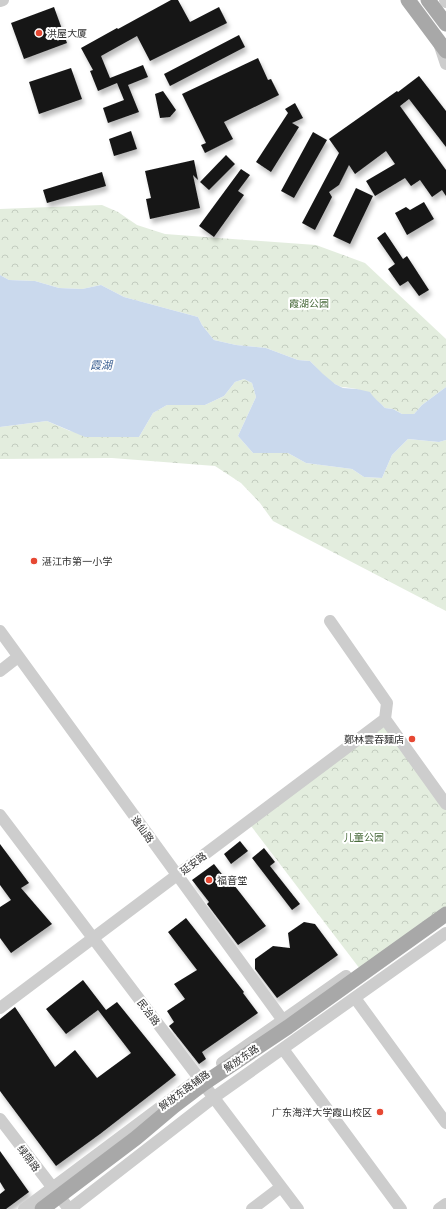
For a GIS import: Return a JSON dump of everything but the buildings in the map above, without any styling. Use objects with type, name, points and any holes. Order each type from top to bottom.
[{"type":"main road","points":[[408,0],[442,45]]},
{"type":"main road","points":[[428,0],[446,24]]},
{"type":"main road","name":"解放东路","points":[[208,1091],[288,1027],[446,914]]},
{"type":"main road","name":"解放东路","points":[[42,1209],[62,1205],[177,1110],[208,1091],[446,922]]},
{"type":"street","points":[[442,45],[446,64]]},
{"type":"street","points":[[330,621],[387,703],[385,719],[446,804]]},
{"type":"street","name":"逸仙路","points":[[0,631],[288,1027]]},
{"type":"street","points":[[0,671],[18,657]]},
{"type":"street","name":"延安路","points":[[0,1008],[385,719]]},
{"type":"street","name":"民治路","points":[[0,815],[298,1209]]},
{"type":"street","name":"解放东路辅路","points":[[24,1209],[185,1088],[446,907]]},
{"type":"street","points":[[208,1091],[283,1049],[446,933]]},
{"type":"street","points":[[355,998],[446,1123]]},
{"type":"street","points":[[283,1049],[401,1209]]},
{"type":"street","name":"绿荫路","points":[[0,1119],[62,1205]]},
{"type":"street","points":[[252,1209],[281,1187]]},
{"type":"street","points":[[439,1209],[446,1204]]},
{"type":"green space","name":"霞湖公园","points":[[102,205],[118,212],[137,225],[165,234],[316,245],[365,263],[446,339],[446,387],[422,405],[414,414],[402,414],[393,409],[385,408],[376,400],[360,390],[338,386],[331,382],[310,361],[298,360],[266,348],[236,345],[214,340],[202,325],[198,317],[124,297],[101,285],[82,289],[59,288],[35,281],[9,280],[0,275],[0,209]]},
{"type":"green space","points":[[244,379],[252,383],[256,397],[238,436],[253,453],[288,453],[306,463],[352,469],[364,477],[382,478],[392,455],[408,439],[439,442],[446,440],[446,611],[273,521],[260,503],[241,483],[215,466],[112,458],[0,459],[0,427],[47,421],[70,431],[139,437],[153,413],[167,405],[205,405],[224,396],[235,382]]},
{"type":"green space","name":"儿童公园","points":[[385,719],[446,804],[446,911],[360,969],[248,822]]},
{"type":"water","name":"霞湖","points":[[0,275],[9,280],[35,281],[59,288],[82,289],[101,285],[124,297],[198,317],[202,325],[214,340],[236,345],[266,348],[298,360],[310,361],[335,384],[343,388],[370,392],[373,397],[385,408],[393,409],[402,414],[414,414],[422,405],[446,387],[446,440],[439,442],[408,439],[392,455],[382,478],[364,477],[352,469],[306,463],[288,453],[253,453],[238,436],[256,397],[252,383],[244,379],[235,382],[224,396],[205,405],[167,405],[153,413],[139,437],[85,437],[47,421],[0,427]]},
{"type":"place","name":"洪屋大厦","points":[[39,33]]},
{"type":"place","name":"湛江市第一小学","points":[[34,561]]},
{"type":"place","name":"鄭林雲吞麵店","points":[[412,739]]},
{"type":"place","name":"福音堂","points":[[209,880]]},
{"type":"place","name":"广东海洋大学霞山校区","points":[[380,1112]]}]
